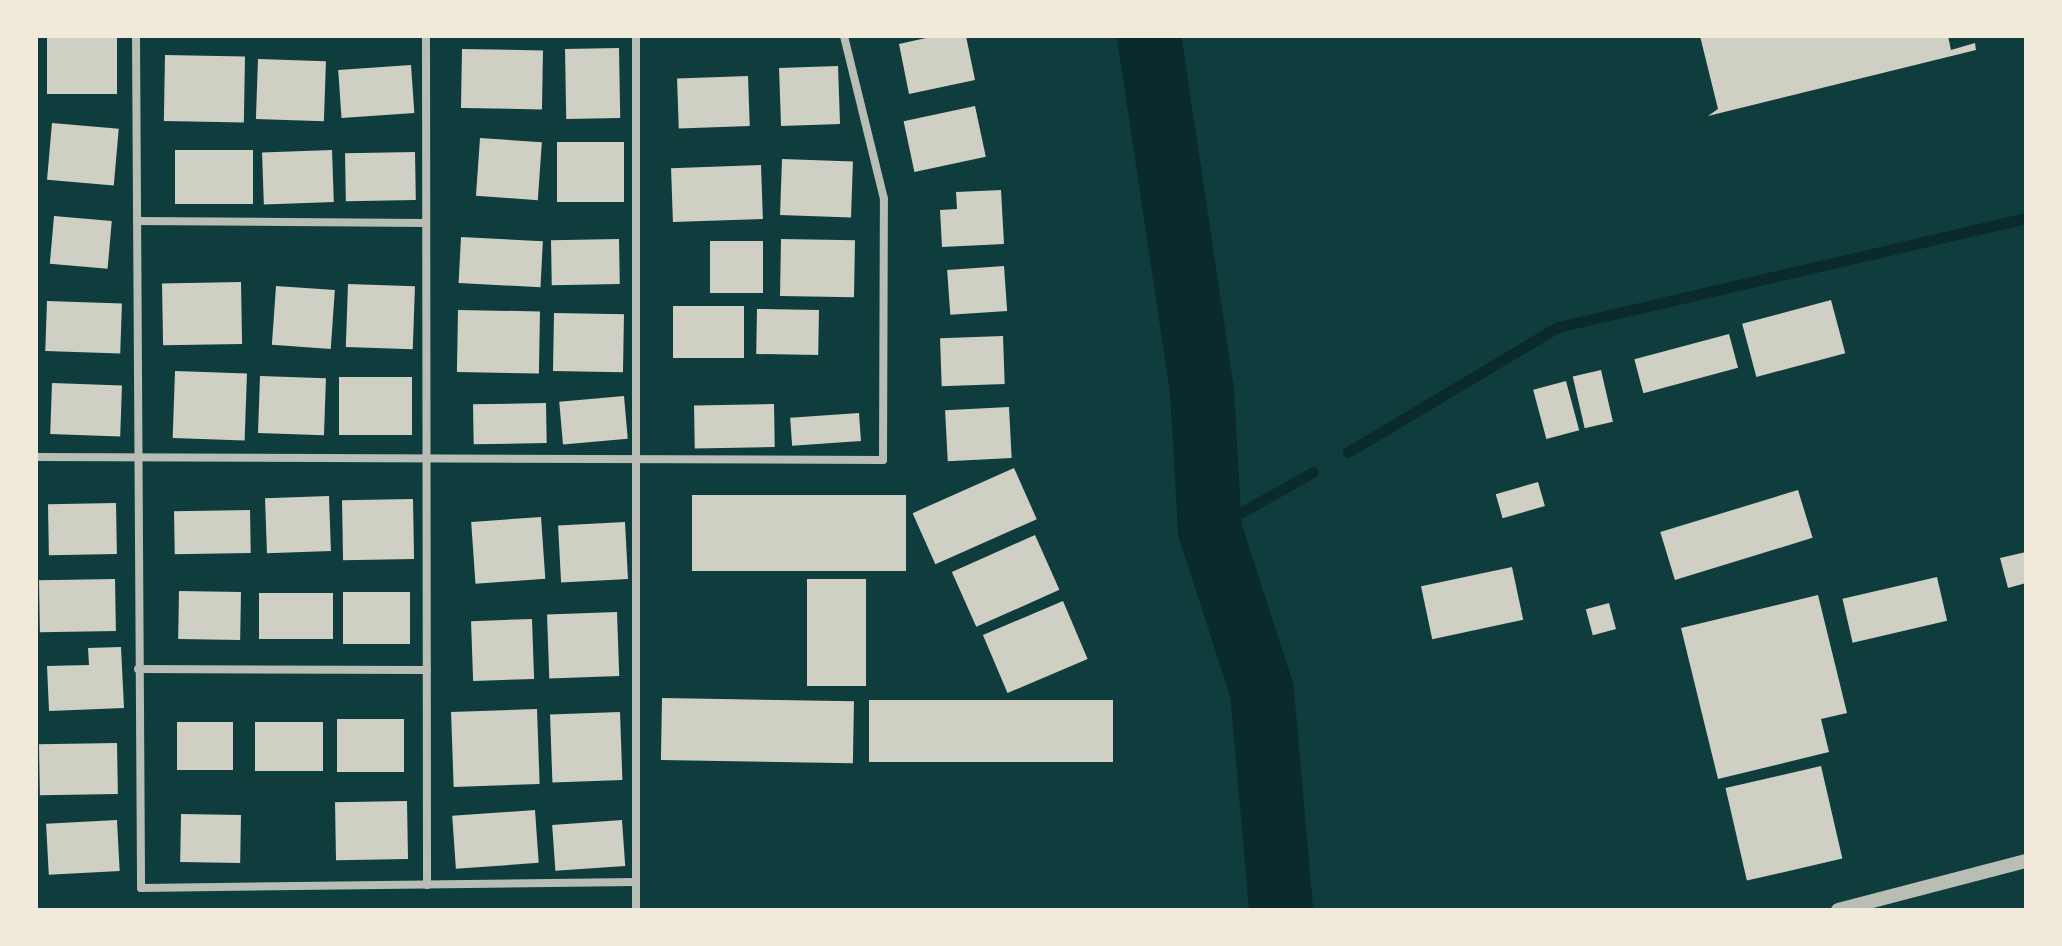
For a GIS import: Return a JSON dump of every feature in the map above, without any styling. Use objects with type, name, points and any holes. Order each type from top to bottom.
[{"type":"street","points":[[136,36],[141,888],[635,882]]},
{"type":"street","points":[[426,36],[427,885]]},
{"type":"street","points":[[636,36],[640,461],[636,910]]},
{"type":"street","points":[[36,457],[427,461],[883,460],[884,199],[844,36]]},
{"type":"street","points":[[137,221],[426,223]]},
{"type":"street","points":[[138,669],[427,670]]},
{"type":"street","points":[[1838,910],[2026,861]]},
{"type":"building","points":[[47,36],[117,36],[117,94],[47,94]]},
{"type":"building","points":[[935,36],[966,36],[975,80],[909,94],[899,44]]},
{"type":"building","points":[[1700,36],[1948,36],[1951,50],[1975,43],[1976,50],[1708,116],[1718,109]]},
{"type":"building","points":[[619,48],[620,118],[566,119],[565,49]]},
{"type":"building","points":[[462,49],[543,50],[542,109],[461,108]]},
{"type":"building","points":[[165,55],[245,56],[244,122],[164,121]]},
{"type":"building","points":[[258,59],[326,61],[324,121],[256,119]]},
{"type":"building","points":[[411,65],[414,113],[342,118],[338,70]]},
{"type":"building","points":[[838,66],[840,124],[781,126],[779,68]]},
{"type":"building","points":[[748,76],[750,126],[679,128],[677,78]]},
{"type":"building","points":[[975,106],[986,157],[914,172],[904,121]]},
{"type":"building","points":[[52,123],[119,129],[114,186],[47,180]]},
{"type":"building","points":[[480,138],[542,142],[538,200],[476,196]]},
{"type":"building","points":[[557,142],[624,142],[624,202],[557,202]]},
{"type":"building","points":[[175,150],[253,150],[253,204],[175,204]]},
{"type":"building","points":[[332,150],[334,202],[264,204],[262,152]]},
{"type":"building","points":[[415,152],[416,200],[346,201],[345,153]]},
{"type":"building","points":[[782,159],[853,161],[851,217],[780,215]]},
{"type":"building","points":[[761,165],[763,219],[673,222],[671,168]]},
{"type":"building","points":[[1001,190],[1004,244],[942,247],[940,210],[957,209],[956,192]]},
{"type":"building","points":[[54,216],[112,221],[108,269],[50,264]]},
{"type":"building","points":[[461,237],[543,241],[540,287],[459,283]]},
{"type":"building","points":[[619,239],[620,284],[552,285],[551,240]]},
{"type":"building","points":[[781,239],[855,240],[854,297],[780,296]]},
{"type":"building","points":[[710,241],[763,241],[763,293],[710,293]]},
{"type":"building","points":[[1004,266],[1007,311],[950,315],[947,270]]},
{"type":"building","points":[[241,282],[242,344],[163,345],[162,283]]},
{"type":"building","points":[[348,284],[415,286],[413,349],[346,347]]},
{"type":"building","points":[[276,286],[335,290],[331,349],[272,345]]},
{"type":"building","points":[[1831,300],[1845,353],[1756,377],[1742,324]]},
{"type":"building","points":[[47,301],[122,304],[120,354],[45,351]]},
{"type":"building","points":[[673,306],[744,306],[744,358],[673,358]]},
{"type":"building","points":[[757,309],[819,310],[818,355],[756,354]]},
{"type":"building","points":[[458,310],[540,311],[539,373],[457,372]]},
{"type":"building","points":[[554,313],[624,314],[623,372],[553,371]]},
{"type":"building","points":[[1729,334],[1738,368],[1643,393],[1634,359]]},
{"type":"building","points":[[1003,336],[1005,384],[942,386],[940,338]]},
{"type":"building","points":[[1601,370],[1613,422],[1585,428],[1573,377]]},
{"type":"building","points":[[175,371],[247,374],[245,440],[173,438]]},
{"type":"building","points":[[260,376],[326,378],[324,435],[258,433]]},
{"type":"building","points":[[339,377],[412,377],[412,435],[339,435]]},
{"type":"building","points":[[1566,381],[1579,430],[1546,439],[1533,390]]},
{"type":"building","points":[[52,383],[122,385],[120,436],[50,434]]},
{"type":"building","points":[[624,396],[628,439],[563,445],[559,402]]},
{"type":"building","points":[[546,403],[547,443],[474,444],[473,404]]},
{"type":"building","points":[[774,404],[775,447],[695,448],[694,405]]},
{"type":"building","points":[[1009,407],[1012,458],[948,461],[945,410]]},
{"type":"building","points":[[859,413],[861,441],[792,446],[790,418]]},
{"type":"building","points":[[1014,468],[1037,519],[935,564],[913,513]]},
{"type":"building","points":[[1538,482],[1545,506],[1503,518],[1496,494]]},
{"type":"building","points":[[1798,490],[1813,538],[1675,580],[1660,532]]},
{"type":"building","points":[[692,495],[906,495],[906,571],[692,571]]},
{"type":"building","points":[[329,496],[331,551],[267,553],[265,498]]},
{"type":"building","points":[[413,499],[414,559],[343,560],[342,500]]},
{"type":"building","points":[[116,503],[117,554],[49,555],[48,504]]},
{"type":"building","points":[[250,510],[251,553],[175,554],[174,511]]},
{"type":"building","points":[[541,517],[545,579],[475,584],[471,522]]},
{"type":"building","points":[[625,522],[628,579],[561,582],[558,526]]},
{"type":"building","points":[[1035,535],[1059,590],[976,627],[952,572]]},
{"type":"building","points":[[2026,552],[2026,583],[2008,588],[2000,558]]},
{"type":"building","points":[[1512,567],[1523,620],[1432,639],[1421,586]]},
{"type":"building","points":[[1937,577],[1947,621],[1853,643],[1842,599]]},
{"type":"building","points":[[115,579],[116,631],[40,632],[39,580]]},
{"type":"building","points":[[807,579],[866,579],[866,686],[807,686]]},
{"type":"building","points":[[179,591],[241,592],[240,640],[178,639]]},
{"type":"building","points":[[343,592],[410,592],[410,644],[343,644]]},
{"type":"building","points":[[259,593],[333,593],[333,639],[259,639]]},
{"type":"building","points":[[1818,595],[1847,713],[1821,719],[1829,752],[1718,779],[1681,628]]},
{"type":"building","points":[[1063,601],[1088,659],[1008,693],[983,635]]},
{"type":"building","points":[[1609,603],[1616,629],[1593,635],[1586,609]]},
{"type":"building","points":[[617,612],[619,676],[549,678],[547,614]]},
{"type":"building","points":[[532,619],[534,679],[473,681],[471,621]]},
{"type":"building","points":[[121,647],[124,708],[49,711],[47,666],[89,665],[88,648]]},
{"type":"building","points":[[662,698],[854,701],[853,763],[661,760]]},
{"type":"building","points":[[869,700],[1113,700],[1113,762],[869,762]]},
{"type":"building","points":[[537,709],[540,784],[454,787],[451,712]]},
{"type":"building","points":[[620,712],[622,780],[552,782],[550,714]]},
{"type":"building","points":[[337,719],[404,719],[404,772],[337,772]]},
{"type":"building","points":[[177,722],[233,722],[233,770],[177,770]]},
{"type":"building","points":[[255,722],[323,722],[323,771],[255,771]]},
{"type":"building","points":[[117,743],[118,794],[40,795],[39,744]]},
{"type":"building","points":[[1821,766],[1842,859],[1747,881],[1726,788]]},
{"type":"building","points":[[407,801],[408,859],[336,860],[335,802]]},
{"type":"building","points":[[535,810],[539,863],[456,869],[452,816]]},
{"type":"building","points":[[181,814],[241,815],[240,863],[180,862]]},
{"type":"building","points":[[117,820],[120,871],[49,875],[46,824]]},
{"type":"building","points":[[622,820],[625,866],[555,871],[552,825]]},
{"type":"waterway","points":[[1149,36],[1202,392],[1210,530],[1262,691],[1281,910]]},
{"type":"waterway","points":[[1151,52],[1169,36]]},
{"type":"waterway","points":[[1348,452],[1558,327],[2026,218]]},
{"type":"waterway","points":[[1210,530],[1313,472]]}]
